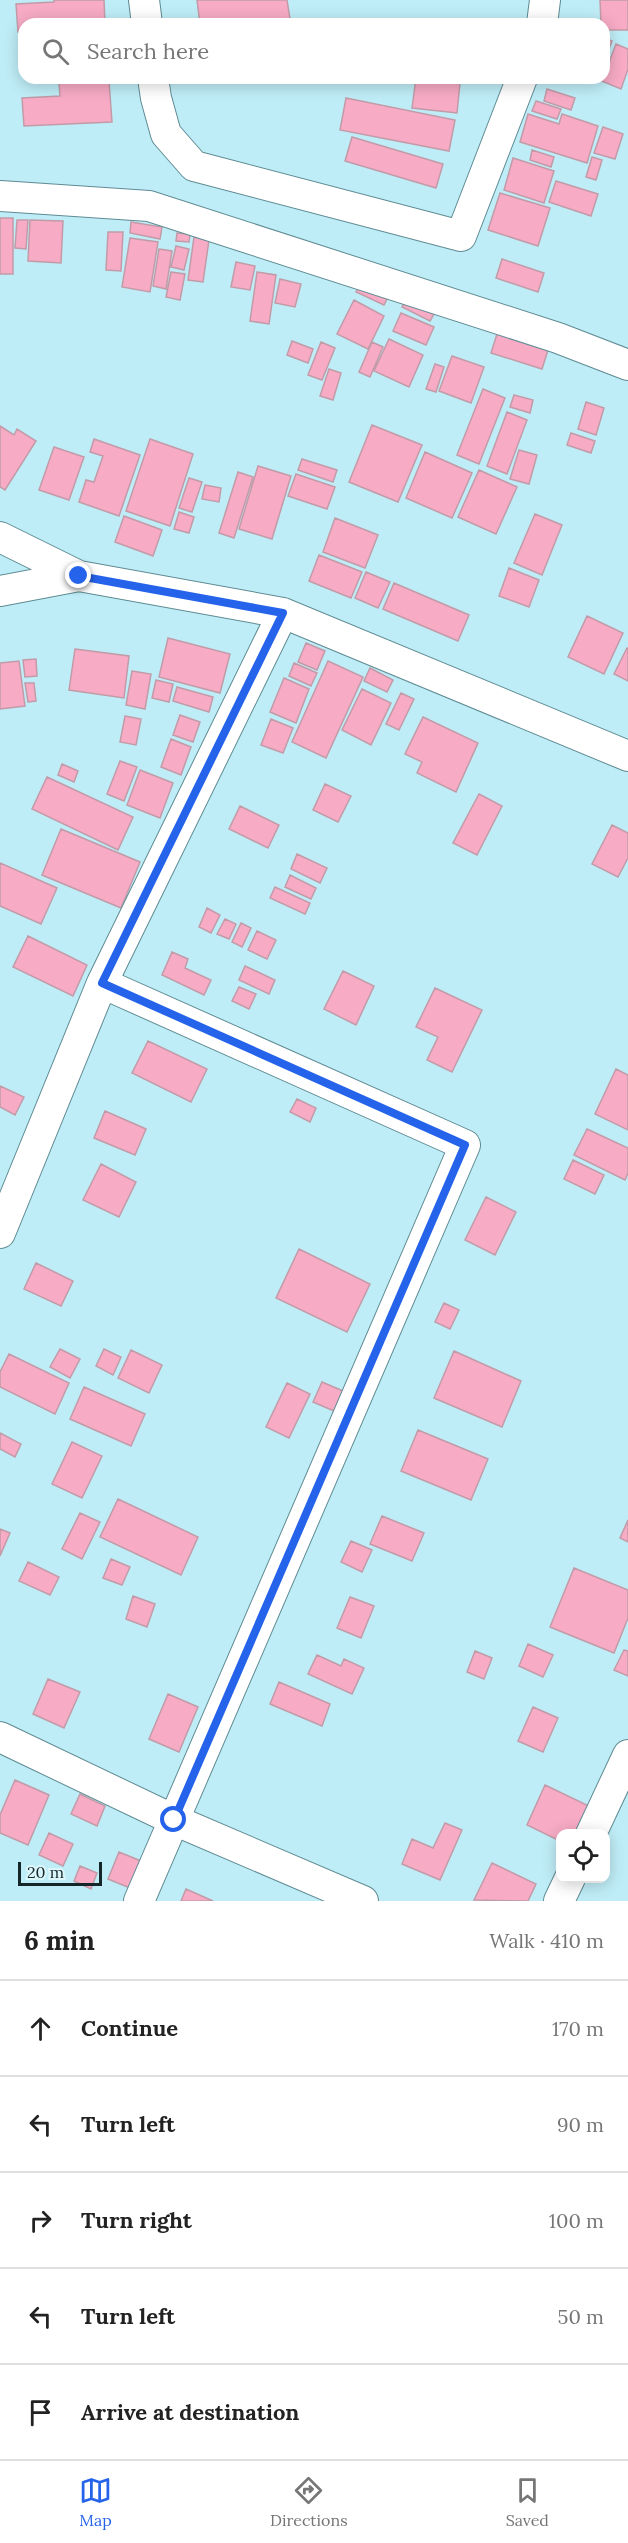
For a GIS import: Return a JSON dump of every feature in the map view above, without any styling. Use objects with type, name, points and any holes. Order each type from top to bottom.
[{"type":"street","points":[[144,0],[146,18]]},
{"type":"street","points":[[543,18],[545,0]]},
{"type":"street","points":[[154,84],[166,134],[194,166],[461,236],[520,84]]},
{"type":"street","points":[[0,196],[149,206],[558,338],[628,365]]},
{"type":"street","points":[[0,537],[79,576],[283,613],[628,756]]},
{"type":"street","points":[[0,591],[79,576]]},
{"type":"street","points":[[0,1233],[102,983],[283,613]]},
{"type":"street","points":[[102,983],[465,1145],[139,1901]]},
{"type":"street","points":[[0,1737],[174,1820],[363,1901]]},
{"type":"street","points":[[593,1829],[628,1755]]},
{"type":"street","points":[[559,1901],[568,1883]]},
{"type":"building","points":[[54,0],[104,0],[105,18],[18,18],[18,32],[16,4],[54,2]]},
{"type":"building","points":[[197,0],[287,0],[290,18],[199,18]]},
{"type":"building","points":[[600,0],[628,0],[628,30],[610,30],[610,18],[601,18]]},
{"type":"building","points":[[616,44],[628,49],[628,69],[621,89],[609,84],[610,60]]},
{"type":"building","points":[[59,84],[109,84],[112,122],[24,126],[22,98],[60,96]]},
{"type":"building","points":[[415,84],[460,84],[457,113],[412,108]]},
{"type":"building","points":[[547,89],[575,98],[571,110],[544,101]]},
{"type":"building","points":[[346,98],[455,120],[449,151],[340,130]]},
{"type":"building","points":[[536,101],[561,109],[557,119],[532,111]]},
{"type":"building","points":[[528,114],[559,124],[562,114],[598,126],[587,163],[520,142]]},
{"type":"building","points":[[603,127],[623,134],[615,159],[594,153]]},
{"type":"building","points":[[352,137],[443,164],[436,188],[345,161]]},
{"type":"building","points":[[532,150],[554,157],[551,167],[530,160]]},
{"type":"building","points":[[592,157],[602,160],[596,180],[586,177]]},
{"type":"building","points":[[513,158],[554,171],[544,203],[504,190]]},
{"type":"building","points":[[556,181],[598,194],[591,216],[549,202]]},
{"type":"building","points":[[500,193],[550,208],[538,246],[488,230]]},
{"type":"building","points":[[0,218],[13,218],[13,274],[0,274]]},
{"type":"building","points":[[17,220],[28,220],[26,249],[15,248]]},
{"type":"building","points":[[30,220],[63,221],[61,263],[28,261]]},
{"type":"building","points":[[131,222],[162,227],[160,239],[130,233]]},
{"type":"building","points":[[108,232],[123,232],[121,271],[106,270]]},
{"type":"building","points":[[177,233],[190,234],[189,242],[176,241]]},
{"type":"building","points":[[194,237],[209,240],[203,282],[188,280]]},
{"type":"building","points":[[130,238],[158,242],[150,292],[122,287]]},
{"type":"building","points":[[176,246],[189,249],[184,270],[171,267]]},
{"type":"building","points":[[159,249],[172,251],[166,289],[153,286]]},
{"type":"building","points":[[502,259],[544,273],[538,292],[496,278]]},
{"type":"building","points":[[236,262],[255,266],[250,290],[231,287]]},
{"type":"building","points":[[171,272],[185,274],[180,300],[166,297]]},
{"type":"building","points":[[257,272],[276,275],[269,324],[250,321]]},
{"type":"building","points":[[280,279],[301,284],[295,307],[275,303]]},
{"type":"building","points":[[360,285],[388,297],[384,305],[356,292]]},
{"type":"building","points":[[406,299],[434,314],[430,321],[402,307]]},
{"type":"building","points":[[354,300],[384,316],[368,349],[337,334]]},
{"type":"building","points":[[401,313],[434,327],[426,345],[393,331]]},
{"type":"building","points":[[497,334],[548,350],[542,369],[491,353]]},
{"type":"building","points":[[389,339],[423,355],[409,387],[374,371]]},
{"type":"building","points":[[292,341],[313,349],[308,363],[287,355]]},
{"type":"building","points":[[321,342],[335,348],[322,380],[308,375]]},
{"type":"building","points":[[372,342],[383,347],[370,377],[359,372]]},
{"type":"building","points":[[452,356],[484,367],[471,403],[439,391]]},
{"type":"building","points":[[435,364],[444,367],[436,392],[426,389]]},
{"type":"building","points":[[329,369],[341,373],[333,400],[320,396]]},
{"type":"building","points":[[483,389],[505,398],[479,464],[457,455]]},
{"type":"building","points":[[514,395],[533,400],[530,413],[510,407]]},
{"type":"building","points":[[586,402],[604,408],[596,435],[578,429]]},
{"type":"building","points":[[507,412],[527,420],[507,474],[487,466]]},
{"type":"building","points":[[372,425],[422,445],[398,502],[349,482]]},
{"type":"building","points":[[0,426],[14,435],[17,429],[36,441],[5,490],[0,487]]},
{"type":"building","points":[[571,433],[595,441],[591,453],[567,445]]},
{"type":"building","points":[[94,439],[140,455],[119,516],[79,502],[86,480],[94,482],[103,456],[90,452]]},
{"type":"building","points":[[150,439],[193,454],[170,526],[126,511]]},
{"type":"building","points":[[54,447],[84,457],[69,500],[39,490]]},
{"type":"building","points":[[519,450],[537,455],[529,484],[510,479]]},
{"type":"building","points":[[425,452],[472,473],[452,518],[406,498]]},
{"type":"building","points":[[302,459],[337,470],[333,482],[298,470]]},
{"type":"building","points":[[258,466],[291,476],[272,539],[239,529]]},
{"type":"building","points":[[479,470],[517,487],[496,534],[458,517]]},
{"type":"building","points":[[238,472],[253,477],[234,538],[219,533]]},
{"type":"building","points":[[296,474],[335,487],[327,509],[288,496]]},
{"type":"building","points":[[189,478],[202,482],[192,512],[179,508]]},
{"type":"building","points":[[205,485],[221,488],[219,502],[202,499]]},
{"type":"building","points":[[179,512],[194,517],[189,533],[174,529]]},
{"type":"building","points":[[535,514],[562,525],[542,575],[514,563]]},
{"type":"building","points":[[124,516],[162,530],[153,556],[115,542]]},
{"type":"building","points":[[335,518],[378,535],[365,568],[323,552]]},
{"type":"building","points":[[319,555],[362,572],[351,598],[309,581]]},
{"type":"building","points":[[509,568],[539,580],[529,607],[499,596]]},
{"type":"building","points":[[366,572],[390,582],[378,608],[355,598]]},
{"type":"building","points":[[394,583],[469,615],[458,641],[383,609]]},
{"type":"building","points":[[587,616],[623,633],[604,674],[568,657]]},
{"type":"building","points":[[168,638],[230,654],[220,693],[159,677]]},
{"type":"building","points":[[306,643],[325,651],[317,670],[298,662]]},
{"type":"building","points":[[628,648],[628,681],[614,674]]},
{"type":"building","points":[[75,649],[129,656],[124,698],[69,690]]},
{"type":"building","points":[[36,659],[37,676],[25,677],[23,660]]},
{"type":"building","points":[[19,661],[25,706],[0,709],[0,663]]},
{"type":"building","points":[[328,661],[363,677],[326,758],[292,742]]},
{"type":"building","points":[[294,663],[317,673],[311,686],[289,676]]},
{"type":"building","points":[[370,668],[393,680],[387,692],[364,681]]},
{"type":"building","points":[[132,671],[151,674],[145,709],[126,705]]},
{"type":"building","points":[[284,678],[309,689],[296,723],[270,712]]},
{"type":"building","points":[[156,680],[173,684],[169,702],[152,698]]},
{"type":"building","points":[[25,683],[34,683],[36,701],[28,702]]},
{"type":"building","points":[[177,687],[213,697],[209,712],[173,701]]},
{"type":"building","points":[[362,689],[391,703],[371,745],[342,730]]},
{"type":"building","points":[[401,693],[414,699],[399,730],[386,724]]},
{"type":"building","points":[[180,715],[200,722],[193,742],[173,735]]},
{"type":"building","points":[[125,716],[141,719],[136,745],[120,742]]},
{"type":"building","points":[[423,717],[478,743],[456,792],[417,773],[422,762],[405,754]]},
{"type":"building","points":[[271,719],[293,728],[283,753],[261,745]]},
{"type":"building","points":[[171,739],[191,747],[181,775],[161,767]]},
{"type":"building","points":[[120,761],[137,767],[124,801],[107,794]]},
{"type":"building","points":[[62,764],[78,771],[74,782],[58,775]]},
{"type":"building","points":[[140,770],[173,783],[160,818],[127,805]]},
{"type":"building","points":[[47,777],[133,817],[118,850],[32,809]]},
{"type":"building","points":[[325,784],[351,796],[338,822],[313,810]]},
{"type":"building","points":[[479,794],[502,806],[477,855],[453,843]]},
{"type":"building","points":[[240,806],[279,825],[268,848],[229,829]]},
{"type":"building","points":[[612,825],[628,833],[628,858],[618,877],[592,864]]},
{"type":"building","points":[[61,829],[140,862],[121,908],[42,875]]},
{"type":"building","points":[[297,854],[327,868],[320,883],[291,869]]},
{"type":"building","points":[[0,863],[57,888],[41,924],[0,906]]},
{"type":"building","points":[[290,875],[316,888],[311,899],[285,887]]},
{"type":"building","points":[[275,887],[310,903],[305,914],[270,898]]},
{"type":"building","points":[[207,908],[220,915],[211,933],[199,927]]},
{"type":"building","points":[[225,919],[236,924],[229,939],[217,934]]},
{"type":"building","points":[[241,923],[251,928],[242,947],[232,942]]},
{"type":"building","points":[[257,931],[276,940],[267,959],[248,950]]},
{"type":"building","points":[[28,936],[87,965],[73,996],[13,967]]},
{"type":"building","points":[[172,952],[188,959],[185,968],[211,980],[204,995],[162,975]]},
{"type":"building","points":[[245,966],[275,980],[269,994],[239,980]]},
{"type":"building","points":[[343,971],[374,986],[356,1025],[324,1009]]},
{"type":"building","points":[[239,987],[256,994],[249,1009],[232,1001]]},
{"type":"building","points":[[435,988],[482,1010],[452,1072],[427,1060],[438,1037],[416,1027]]},
{"type":"building","points":[[148,1041],[207,1069],[191,1102],[132,1073]]},
{"type":"building","points":[[616,1069],[628,1075],[628,1130],[595,1114]]},
{"type":"building","points":[[0,1086],[24,1097],[15,1115],[0,1107]]},
{"type":"building","points":[[297,1099],[316,1108],[310,1122],[290,1112]]},
{"type":"building","points":[[105,1111],[146,1129],[135,1155],[94,1138]]},
{"type":"building","points":[[587,1129],[628,1148],[628,1173],[625,1180],[574,1155]]},
{"type":"building","points":[[573,1160],[604,1175],[595,1194],[564,1179]]},
{"type":"building","points":[[101,1164],[136,1182],[119,1217],[83,1200]]},
{"type":"building","points":[[486,1197],[516,1212],[495,1255],[465,1240]]},
{"type":"building","points":[[299,1249],[370,1284],[347,1332],[276,1298]]},
{"type":"building","points":[[36,1263],[73,1281],[61,1306],[24,1289]]},
{"type":"building","points":[[444,1303],[459,1310],[450,1329],[435,1322]]},
{"type":"building","points":[[60,1349],[80,1359],[70,1378],[50,1367]]},
{"type":"building","points":[[104,1349],[121,1357],[113,1375],[96,1366]]},
{"type":"building","points":[[131,1350],[162,1365],[149,1393],[118,1378]]},
{"type":"building","points":[[454,1351],[521,1381],[502,1427],[434,1398]]},
{"type":"building","points":[[9,1354],[69,1383],[55,1414],[0,1387],[0,1372]]},
{"type":"building","points":[[322,1382],[343,1391],[334,1411],[313,1402]]},
{"type":"building","points":[[287,1383],[310,1394],[289,1438],[266,1427]]},
{"type":"building","points":[[84,1387],[145,1414],[131,1446],[70,1419]]},
{"type":"building","points":[[418,1430],[488,1459],[471,1500],[401,1471]]},
{"type":"building","points":[[0,1433],[21,1444],[15,1457],[0,1449]]},
{"type":"building","points":[[72,1442],[102,1456],[82,1498],[52,1484]]},
{"type":"building","points":[[118,1499],[198,1537],[181,1575],[100,1537]]},
{"type":"building","points":[[80,1513],[100,1522],[82,1559],[62,1549]]},
{"type":"building","points":[[382,1516],[424,1533],[412,1561],[370,1544]]},
{"type":"building","points":[[628,1520],[628,1542],[620,1538]]},
{"type":"building","points":[[0,1529],[10,1533],[0,1556]]},
{"type":"building","points":[[351,1541],[372,1550],[362,1572],[341,1562]]},
{"type":"building","points":[[111,1559],[130,1567],[122,1585],[103,1578]]},
{"type":"building","points":[[28,1562],[59,1577],[50,1595],[19,1581]]},
{"type":"building","points":[[574,1568],[628,1590],[628,1618],[614,1653],[550,1627]]},
{"type":"building","points":[[133,1596],[155,1604],[147,1627],[126,1619]]},
{"type":"building","points":[[350,1597],[374,1606],[361,1638],[337,1628]]},
{"type":"building","points":[[528,1644],[553,1655],[543,1677],[519,1666]]},
{"type":"building","points":[[624,1650],[628,1651],[628,1676],[614,1670]]},
{"type":"building","points":[[475,1651],[492,1658],[484,1679],[467,1672]]},
{"type":"building","points":[[317,1655],[341,1666],[344,1659],[364,1668],[352,1694],[308,1674]]},
{"type":"building","points":[[48,1679],[80,1692],[64,1728],[33,1714]]},
{"type":"building","points":[[279,1682],[330,1704],[322,1726],[270,1704]]},
{"type":"building","points":[[168,1694],[198,1707],[179,1752],[149,1739]]},
{"type":"building","points":[[533,1707],[558,1718],[543,1752],[518,1741]]},
{"type":"building","points":[[15,1780],[49,1795],[28,1845],[0,1833],[0,1815]]},
{"type":"building","points":[[545,1785],[589,1806],[578,1829],[556,1829],[556,1839],[527,1825]]},
{"type":"building","points":[[80,1794],[105,1806],[97,1826],[71,1814]]},
{"type":"building","points":[[445,1823],[462,1830],[440,1880],[402,1864],[412,1839],[433,1848]]},
{"type":"building","points":[[49,1833],[73,1844],[63,1866],[39,1855]]},
{"type":"building","points":[[119,1852],[141,1861],[130,1888],[108,1879]]},
{"type":"building","points":[[492,1863],[536,1884],[528,1901],[474,1900]]},
{"type":"building","points":[[80,1866],[97,1873],[91,1889],[74,1881]]},
{"type":"building","points":[[186,1889],[213,1901],[181,1901]]},
{"type":"route","points":[[79,576],[283,613],[102,983],[465,1145],[174,1820]]}]
